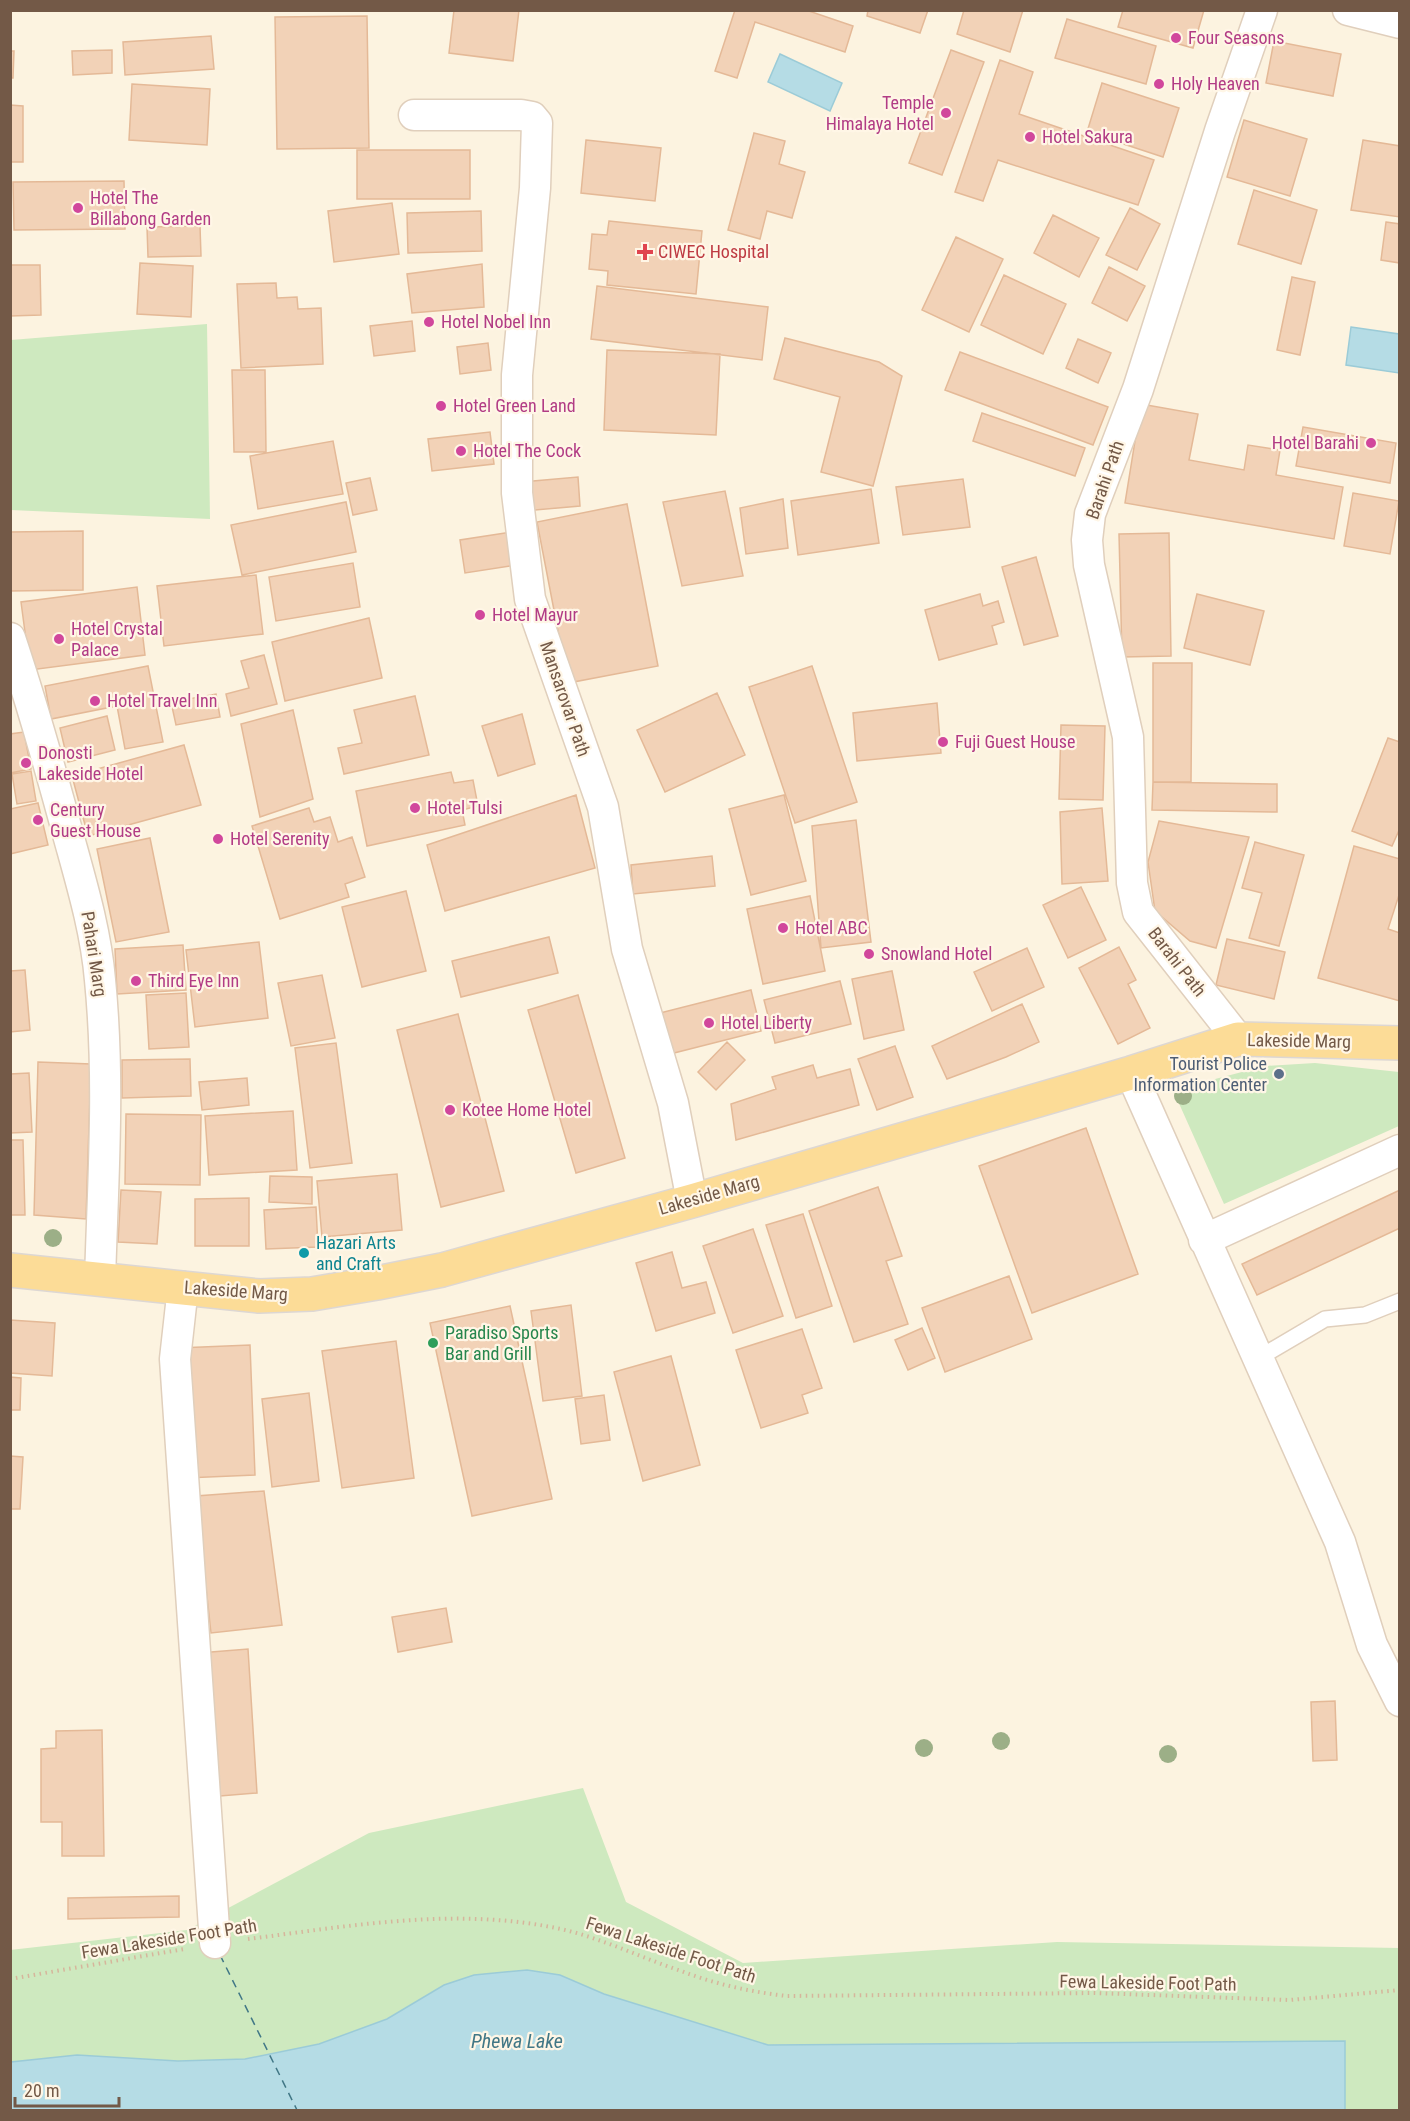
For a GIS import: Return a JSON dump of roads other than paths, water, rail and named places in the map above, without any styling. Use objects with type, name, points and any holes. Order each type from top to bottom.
[{"type":"main road","name":"Lakeside Marg","points":[[10,1270],[259,1296],[312,1294],[442,1270],[692,1201],[1131,1073],[1238,1039],[1400,1043]]},
{"type":"street","name":"Barahi Path","points":[[1238,1039],[1138,912],[1132,883],[1128,737],[1089,565],[1087,540],[1090,514],[1138,389],[1220,131],[1262,10]]},
{"type":"street","points":[[1348,10],[1400,23]]},
{"type":"street","name":"Mansarovar Path","points":[[414,115],[521,115],[532,117],[537,123],[535,188],[517,375],[517,493],[530,599],[603,807],[627,949],[674,1103],[692,1201]]},
{"type":"street","name":"Pahari Marg","points":[[10,638],[81,881],[100,979],[106,1082],[100,1280]]},
{"type":"street","points":[[1131,1073],[1340,1542],[1372,1645],[1400,1701]]},
{"type":"street","points":[[1204,1240],[1400,1150]]},
{"type":"street","points":[[183,1287],[175,1359],[215,1943]]},
{"type":"lane","points":[[1257,1359],[1325,1319],[1365,1315],[1400,1301]]},
{"type":"water","points":[[780,54],[842,83],[830,111],[768,82]]},
{"type":"water","points":[[1351,327],[1399,334],[1399,373],[1346,365]]},
{"type":"water","name":"Phewa Lake","points":[[527,1970],[560,1975],[604,1994],[768,2045],[1345,2041],[1345,2110],[11,2110],[11,2062],[77,2055],[178,2061],[245,2059],[319,2044],[387,2019],[444,1985],[474,1975]]},
{"type":"place","name":"Four Seasons","points":[[1176,38]]},
{"type":"place","name":"Holy Heaven","points":[[1159,84]]},
{"type":"place","name":"Temple Himalaya Hotel","points":[[946,113]]},
{"type":"place","name":"Hotel Sakura","points":[[1030,137]]},
{"type":"place","name":"Hotel The Billabong Garden","points":[[78,208]]},
{"type":"place","name":"CIWEC Hospital","points":[[645,252]]},
{"type":"place","name":"Hotel Nobel Inn","points":[[429,322]]},
{"type":"place","name":"Hotel Green Land","points":[[441,406]]},
{"type":"place","name":"Hotel Barahi","points":[[1371,443]]},
{"type":"place","name":"Hotel The Cock","points":[[461,451]]},
{"type":"place","name":"Hotel Mayur","points":[[480,615]]},
{"type":"place","name":"Hotel Crystal Palace","points":[[59,639]]},
{"type":"place","name":"Hotel Travel Inn","points":[[95,701]]},
{"type":"place","name":"Fuji Guest House","points":[[943,742]]},
{"type":"place","name":"Donosti Lakeside Hotel","points":[[26,763]]},
{"type":"place","name":"Hotel Tulsi","points":[[415,808]]},
{"type":"place","name":"Century Guest House","points":[[38,820]]},
{"type":"place","name":"Hotel Serenity","points":[[218,839]]},
{"type":"place","name":"Hotel ABC","points":[[783,928]]},
{"type":"place","name":"Snowland Hotel","points":[[869,954]]},
{"type":"place","name":"Third Eye Inn","points":[[136,981]]},
{"type":"place","name":"Hotel Liberty","points":[[709,1023]]},
{"type":"place","name":"Tourist Police Information Center","points":[[1279,1074]]},
{"type":"place","name":"Kotee Home Hotel","points":[[450,1110]]},
{"type":"place","name":"Hazari Arts and Craft","points":[[304,1253]]},
{"type":"place","name":"Paradiso Sports Bar and Grill","points":[[433,1343]]}]
